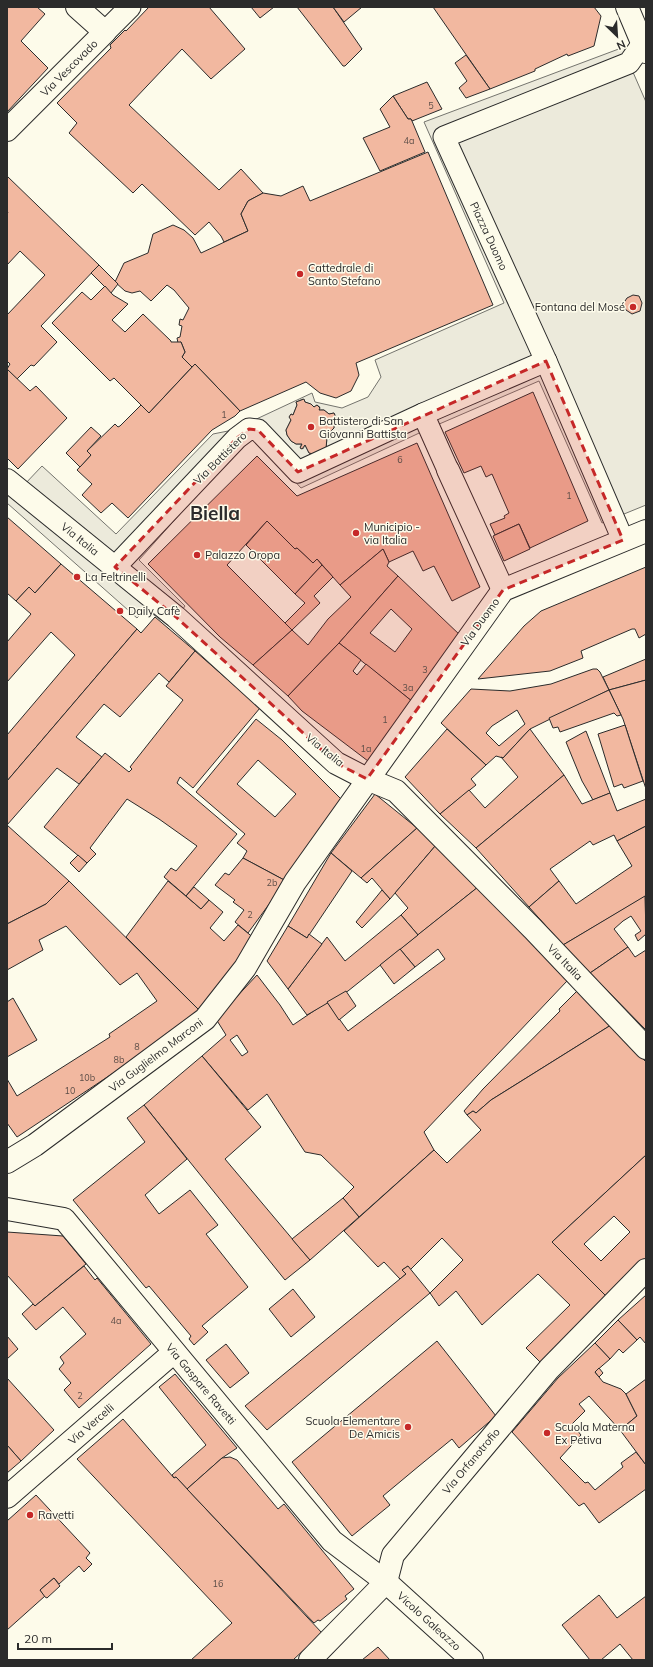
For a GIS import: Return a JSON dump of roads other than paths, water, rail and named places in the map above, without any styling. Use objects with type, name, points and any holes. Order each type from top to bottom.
[{"type":"street","points":[[77,7],[105,32]]},
{"type":"street","name":"Via Vescovado","points":[[7,130],[130,7]]},
{"type":"street","points":[[627,7],[644,48]]},
{"type":"street","name":"Piazza Duomo","points":[[623,540],[546,361],[444,137],[629,63],[644,48]]},
{"type":"street","points":[[503,590],[423,414],[546,361]]},
{"type":"street","name":"Via Battistero","points":[[115,568],[237,438],[249,429],[258,430],[298,472],[423,414]]},
{"type":"street","name":"Via Italia","points":[[7,480],[176,617],[336,763],[367,779],[396,790],[533,928],[646,1048]]},
{"type":"street","name":"Via Duomo","points":[[367,779],[503,590],[646,531]]},
{"type":"street","name":"Via Guglielmo Marconi","points":[[7,1162],[36,1145],[205,1020],[245,968],[295,882],[367,779]]},
{"type":"street","name":"Via Gaspare Ravetti","points":[[7,1209],[64,1219],[332,1542],[386,1582]]},
{"type":"street","name":"Via Orfanotrofio","points":[[310,1660],[386,1582],[393,1555],[549,1369],[646,1270]]},
{"type":"street","name":"Via Vercelli","points":[[7,1497],[174,1352]]},
{"type":"street","name":"Vicolo Galeazzo","points":[[386,1582],[472,1660]]},
{"type":"place","name":"Cattedrale di Santo Stefano","points":[[300,274]]},
{"type":"place","name":"Fontana del Mosé","points":[[633,307]]},
{"type":"place","name":"Battistero di San Giovanni Battista","points":[[311,427]]},
{"type":"place","name":"Municipio - via Italia","points":[[356,533]]},
{"type":"place","name":"Palazzo Oropa","points":[[197,555]]},
{"type":"place","name":"La Feltrinelli","points":[[77,577]]},
{"type":"place","name":"Daily Cafè","points":[[120,611]]},
{"type":"place","name":"Scuola Elementare De Amicis","points":[[408,1427]]},
{"type":"place","name":"Scuola Materna Ex Petiva","points":[[547,1433]]},
{"type":"place","name":"Ravetti","points":[[30,1515]]},
{"type":"district","name":"Biella","points":[[215,513]]}]
